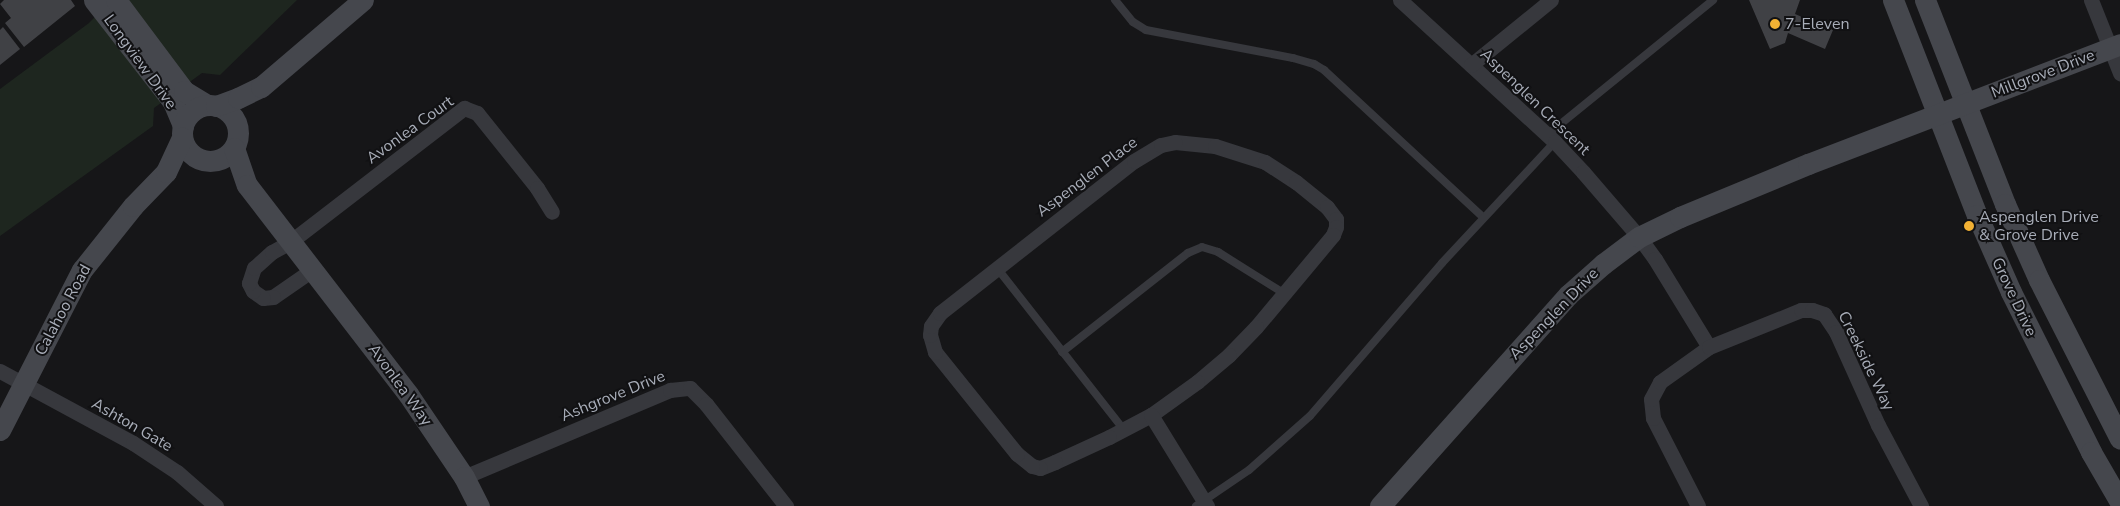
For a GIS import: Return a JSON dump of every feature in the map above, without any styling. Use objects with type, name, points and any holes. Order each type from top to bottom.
[{"type":"street","name":"Longview Drive","points":[[94,0],[173,102],[182,132]]},
{"type":"street","name":"Longview Drive","points":[[116,0],[184,91],[211,105]]},
{"type":"street","points":[[261,87],[238,98],[191,112],[182,132],[188,151],[207,161],[228,154],[236,139],[246,108],[261,87],[362,0]]},
{"type":"street","name":"Aspenglen Crescent","points":[[1400,0],[1551,139],[1639,237]]},
{"type":"street","points":[[1471,65],[1551,0]]},
{"type":"street","name":"Grove Drive","points":[[1893,0],[1937,114],[2010,292],[2087,444],[2120,502]]},
{"type":"street","name":"Grove Drive","points":[[1925,0],[2005,204],[2039,280],[2120,439]]},
{"type":"street","points":[[2091,0],[2115,46],[2120,73]]},
{"type":"street","name":"Millgrove Drive","points":[[1937,114],[2115,46]]},
{"type":"street","points":[[211,105],[231,114],[236,139]]},
{"type":"street","name":"Avonlea Court","points":[[290,242],[464,108],[477,113],[537,188],[552,212]]},
{"type":"street","name":"Aspenglen Drive","points":[[1380,506],[1568,295],[1603,264],[1639,237],[1723,198],[1937,114]]},
{"type":"street","name":"Calahoo Road","points":[[0,430],[82,270],[133,206],[166,172],[182,132]]},
{"type":"street","name":"Avonlea Way","points":[[236,139],[247,185]]},
{"type":"street","name":"Aspenglen Place","points":[[1186,142],[1232,150],[1265,162],[1296,182],[1333,213],[1336,220],[1332,235],[1284,294],[1229,355],[1197,382],[1151,415],[1124,430],[1040,468],[1032,466],[1017,454],[935,352],[930,335],[935,319],[1134,161],[1161,145],[1186,142]]},
{"type":"street","name":"Calahoo Road","points":[[166,172],[188,163],[207,161]]},
{"type":"street","name":"Avonlea Way","points":[[207,161],[247,185],[408,394],[464,477],[479,506]]},
{"type":"street","points":[[1639,237],[1658,263],[1709,347]]},
{"type":"street","points":[[290,242],[272,252],[254,268],[249,282],[253,291],[263,298],[273,297],[312,270]]},
{"type":"street","name":"Creekside Way","points":[[1698,506],[1654,418],[1651,399],[1660,382],[1709,347],[1801,310],[1812,310],[1824,314],[1836,332],[1878,425],[1921,506]]},
{"type":"street","points":[[0,371],[24,384]]},
{"type":"street","name":"Ashton Gate","points":[[24,384],[133,443],[177,472],[216,506]]},
{"type":"street","name":"Ashgrove Drive","points":[[464,477],[670,390],[690,388],[706,404],[786,506]]},
{"type":"street","points":[[1151,415],[1203,504]]},
{"type":"lane","points":[[1115,0],[1133,22],[1146,30],[1293,58],[1314,64],[1324,70],[1483,217]]},
{"type":"lane","points":[[1203,504],[1249,470],[1310,416],[1551,139],[1713,0]]},
{"type":"lane","points":[[1062,352],[1188,253],[1202,247],[1218,252],[1284,294]]},
{"type":"lane","points":[[997,268],[1124,430]]},
{"type":"shaded area","points":[[112,0],[297,0],[220,75],[202,73],[154,108],[153,126],[0,236],[0,89],[89,23]]},
{"type":"building","points":[[4,0],[71,0],[75,6],[24,47],[5,23],[11,18],[0,4]]},
{"type":"building","name":"7-Eleven","points":[[1749,0],[1800,0],[1795,14],[1833,30],[1825,49],[1788,33],[1785,43],[1770,49]]},
{"type":"building","points":[[3,27],[20,49],[0,65],[0,30]]},
{"type":"place","name":"7-Eleven","points":[[1775,24]]},
{"type":"place","name":"Aspenglen Drive & Grove Drive","points":[[1969,226]]}]
